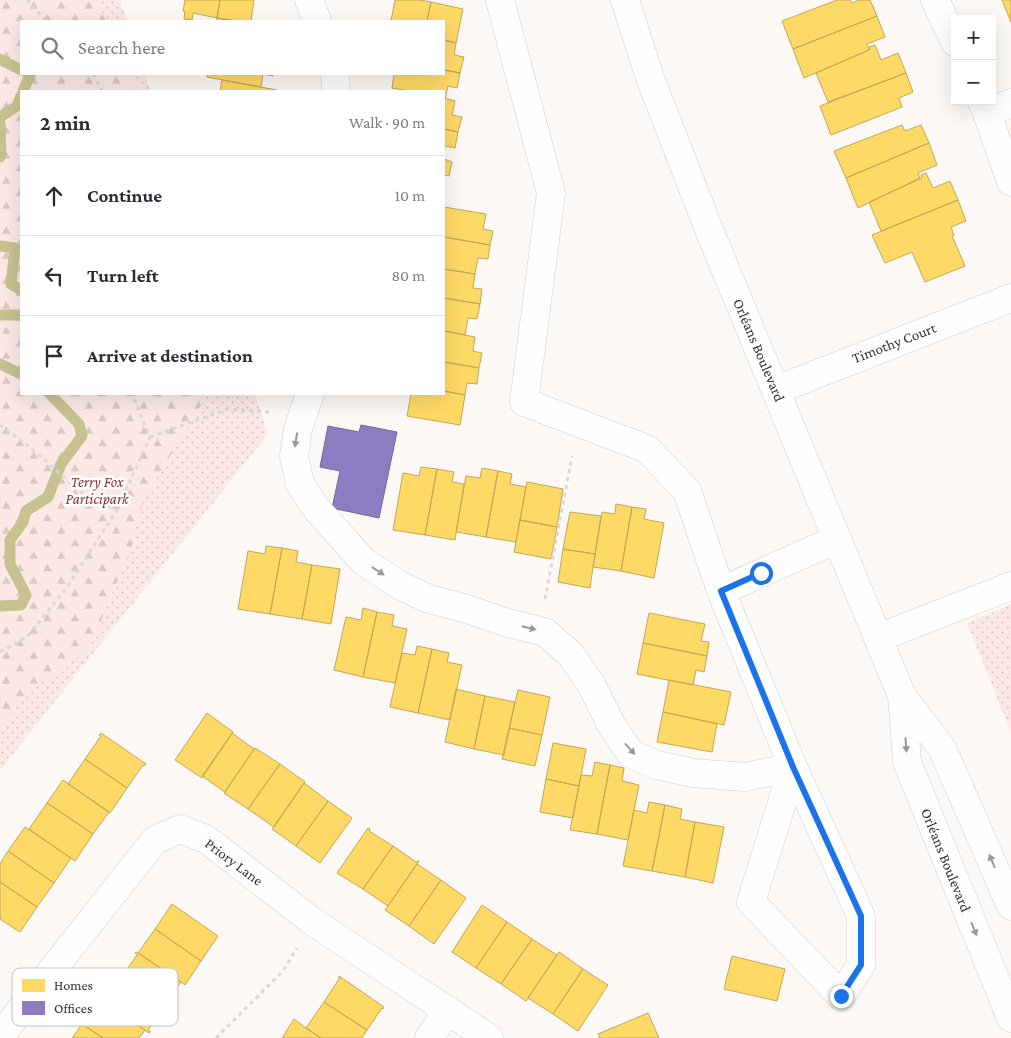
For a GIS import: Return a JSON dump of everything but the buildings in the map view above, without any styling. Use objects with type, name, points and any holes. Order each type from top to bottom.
[{"type":"main road","points":[[309,0],[317,20]]},
{"type":"main road","points":[[500,0],[551,193],[524,402],[646,449],[687,491],[721,591],[793,767],[861,916],[861,965],[841,996],[751,902],[793,767]]},
{"type":"main road","name":"Orléans Boulevard","points":[[625,0],[650,78],[710,232],[902,696],[942,748],[1011,906]]},
{"type":"main road","points":[[935,0],[951,34]]},
{"type":"main road","points":[[335,75],[336,90]]},
{"type":"main road","points":[[994,106],[1011,182]]},
{"type":"main road","name":"Timothy Court","points":[[776,390],[1011,298]]},
{"type":"main road","points":[[306,404],[298,429],[294,456],[300,484],[315,507],[364,562],[399,585],[428,599],[545,632],[570,654],[591,684],[611,724],[632,754],[657,765],[702,774],[745,777],[793,767]]},
{"type":"main road","points":[[721,591],[837,539]]},
{"type":"main road","points":[[878,638],[1011,586]]},
{"type":"main road","name":"Orléans Boulevard","points":[[902,696],[907,762],[1011,1018]]},
{"type":"main road","name":"Priory Lane","points":[[54,968],[155,840],[180,829],[206,839],[312,921],[489,1038]]},
{"type":"main road","points":[[429,1038],[448,1010]]},
{"type":"main road","name":"Priory Lane","points":[[0,1036],[12,1021]]},
{"type":"path","points":[[26,0],[45,20]]},
{"type":"path","points":[[94,75],[101,90]]},
{"type":"path","points":[[0,652],[27,637],[65,590],[118,510],[150,437],[132,395]]},
{"type":"path","points":[[150,437],[228,409],[306,404]]},
{"type":"path","points":[[538,630],[578,423]]},
{"type":"path","points":[[0,425],[31,448],[89,499],[118,510]]},
{"type":"path","points":[[216,1038],[283,971],[312,921]]},
{"type":"green space","name":"Terry Fox Participark","points":[[0,0],[120,0],[127,20],[20,20],[20,75],[145,75],[151,90],[20,90],[20,395],[255,395],[268,434],[0,770]]},
{"type":"green space","name":"Terry Fox Participark","points":[[0,0],[96,0],[106,20],[20,20],[20,75],[132,75],[139,90],[20,90],[20,395],[207,395],[143,500],[131,548],[89,650],[28,691],[7,721],[0,727]]},
{"type":"green space","points":[[1011,604],[1011,732],[967,623]]},
{"type":"waterway","points":[[0,59],[20,69]]},
{"type":"waterway","points":[[23,90],[30,75]]},
{"type":"waterway","points":[[0,117],[17,106],[20,98]]},
{"type":"waterway","points":[[0,123],[0,157]]},
{"type":"waterway","points":[[0,246],[15,248],[11,284],[20,289]]},
{"type":"waterway","points":[[0,315],[20,315]]},
{"type":"waterway","points":[[0,364],[20,374]]},
{"type":"waterway","points":[[0,606],[21,605],[26,595],[10,564],[10,540],[23,522],[26,511],[48,497],[61,464],[82,436],[79,424],[51,395]]},
{"type":"route","points":[[761,573],[721,591],[793,767],[861,916],[861,965],[841,996]]}]
